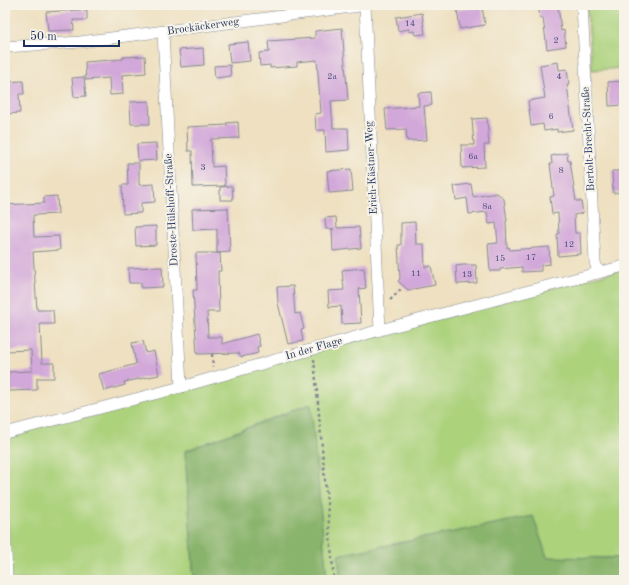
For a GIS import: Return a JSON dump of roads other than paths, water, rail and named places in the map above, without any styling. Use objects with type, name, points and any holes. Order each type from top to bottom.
[{"type":"street","name":"Brockäckerweg","points":[[5,47],[80,42],[366,5]]},
{"type":"street","name":"Erich-Kästner-Weg","points":[[366,5],[380,330]]},
{"type":"street","name":"Bertolt-Brecht-Straße","points":[[582,5],[596,262],[598,273]]},
{"type":"street","name":"Droste-Hülshoff-Straße","points":[[163,32],[182,387]]},
{"type":"street","name":"In der Flage","points":[[5,433],[182,387],[380,330],[624,266]]},
{"type":"street","points":[[5,526],[8,580]]}]
